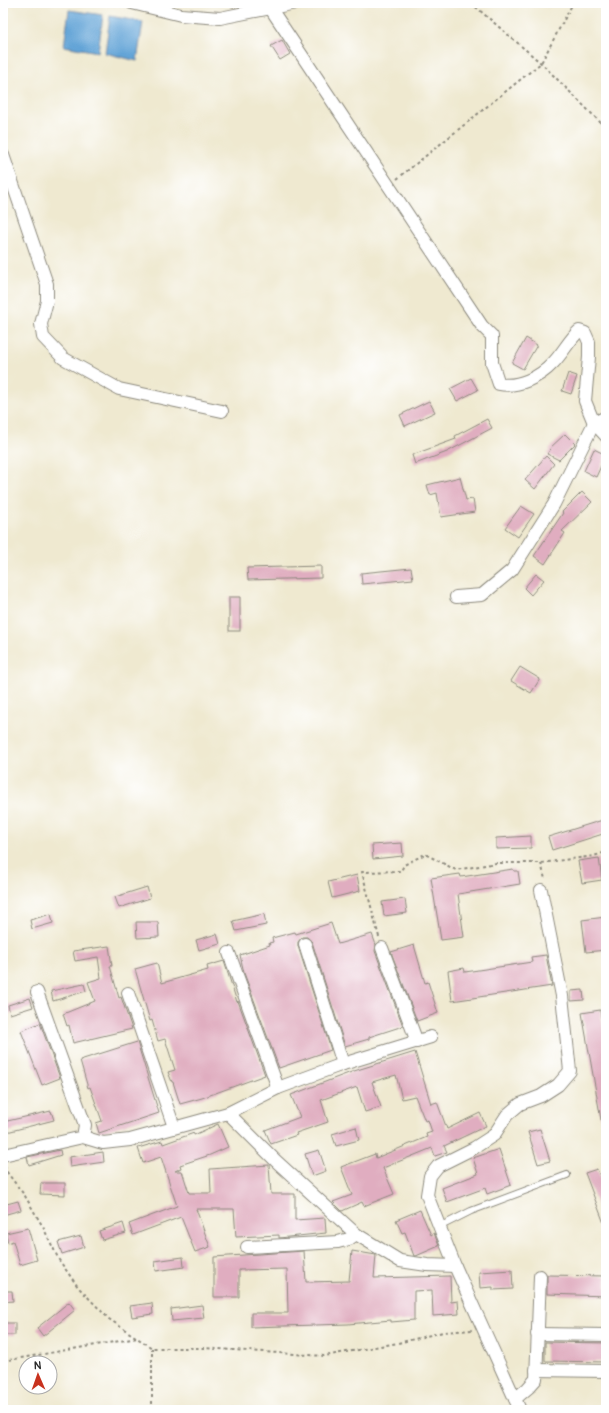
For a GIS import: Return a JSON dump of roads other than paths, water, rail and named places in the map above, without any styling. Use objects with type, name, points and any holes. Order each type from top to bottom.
[{"type":"street","points":[[132,3],[189,16],[220,18],[263,7],[296,3]]},
{"type":"street","points":[[263,7],[388,185],[482,326],[492,336],[492,363],[499,384],[508,386],[530,380],[553,363],[579,331],[585,333],[589,342],[585,401],[594,423],[606,436]]},
{"type":"street","points":[[3,155],[47,284],[47,301],[42,324],[43,337],[62,358],[119,389],[222,411]]},
{"type":"street","points":[[456,597],[482,595],[512,570],[554,504],[594,423],[606,416]]},
{"type":"street","points":[[518,1404],[455,1266],[426,1195],[430,1176],[438,1166],[474,1148],[494,1135],[508,1115],[520,1104],[541,1096],[558,1085],[570,1071],[562,996],[541,890]]},
{"type":"street","points":[[305,944],[343,1064]]},
{"type":"street","points":[[382,948],[417,1042]]},
{"type":"street","points":[[229,953],[278,1088]]},
{"type":"street","points":[[37,992],[85,1125],[83,1137]]},
{"type":"street","points":[[128,993],[174,1127]]},
{"type":"street","points":[[4,1160],[83,1137],[103,1143],[130,1140],[228,1113],[278,1088],[343,1064],[431,1037]]},
{"type":"street","points":[[228,1113],[276,1161],[356,1234],[400,1261],[426,1265],[455,1266]]},
{"type":"street","points":[[247,1247],[338,1242],[349,1239],[356,1234]]},
{"type":"street","points":[[518,1404],[528,1388],[536,1379],[540,1276]]},
{"type":"street","points":[[537,1334],[606,1335]]},
{"type":"street","points":[[536,1370],[606,1371]]},
{"type":"lane","points":[[439,1227],[471,1212],[566,1175]]},
{"type":"water","points":[[69,10],[103,15],[98,52],[64,46]]},
{"type":"water","points":[[110,16],[143,22],[137,61],[105,53]]}]
